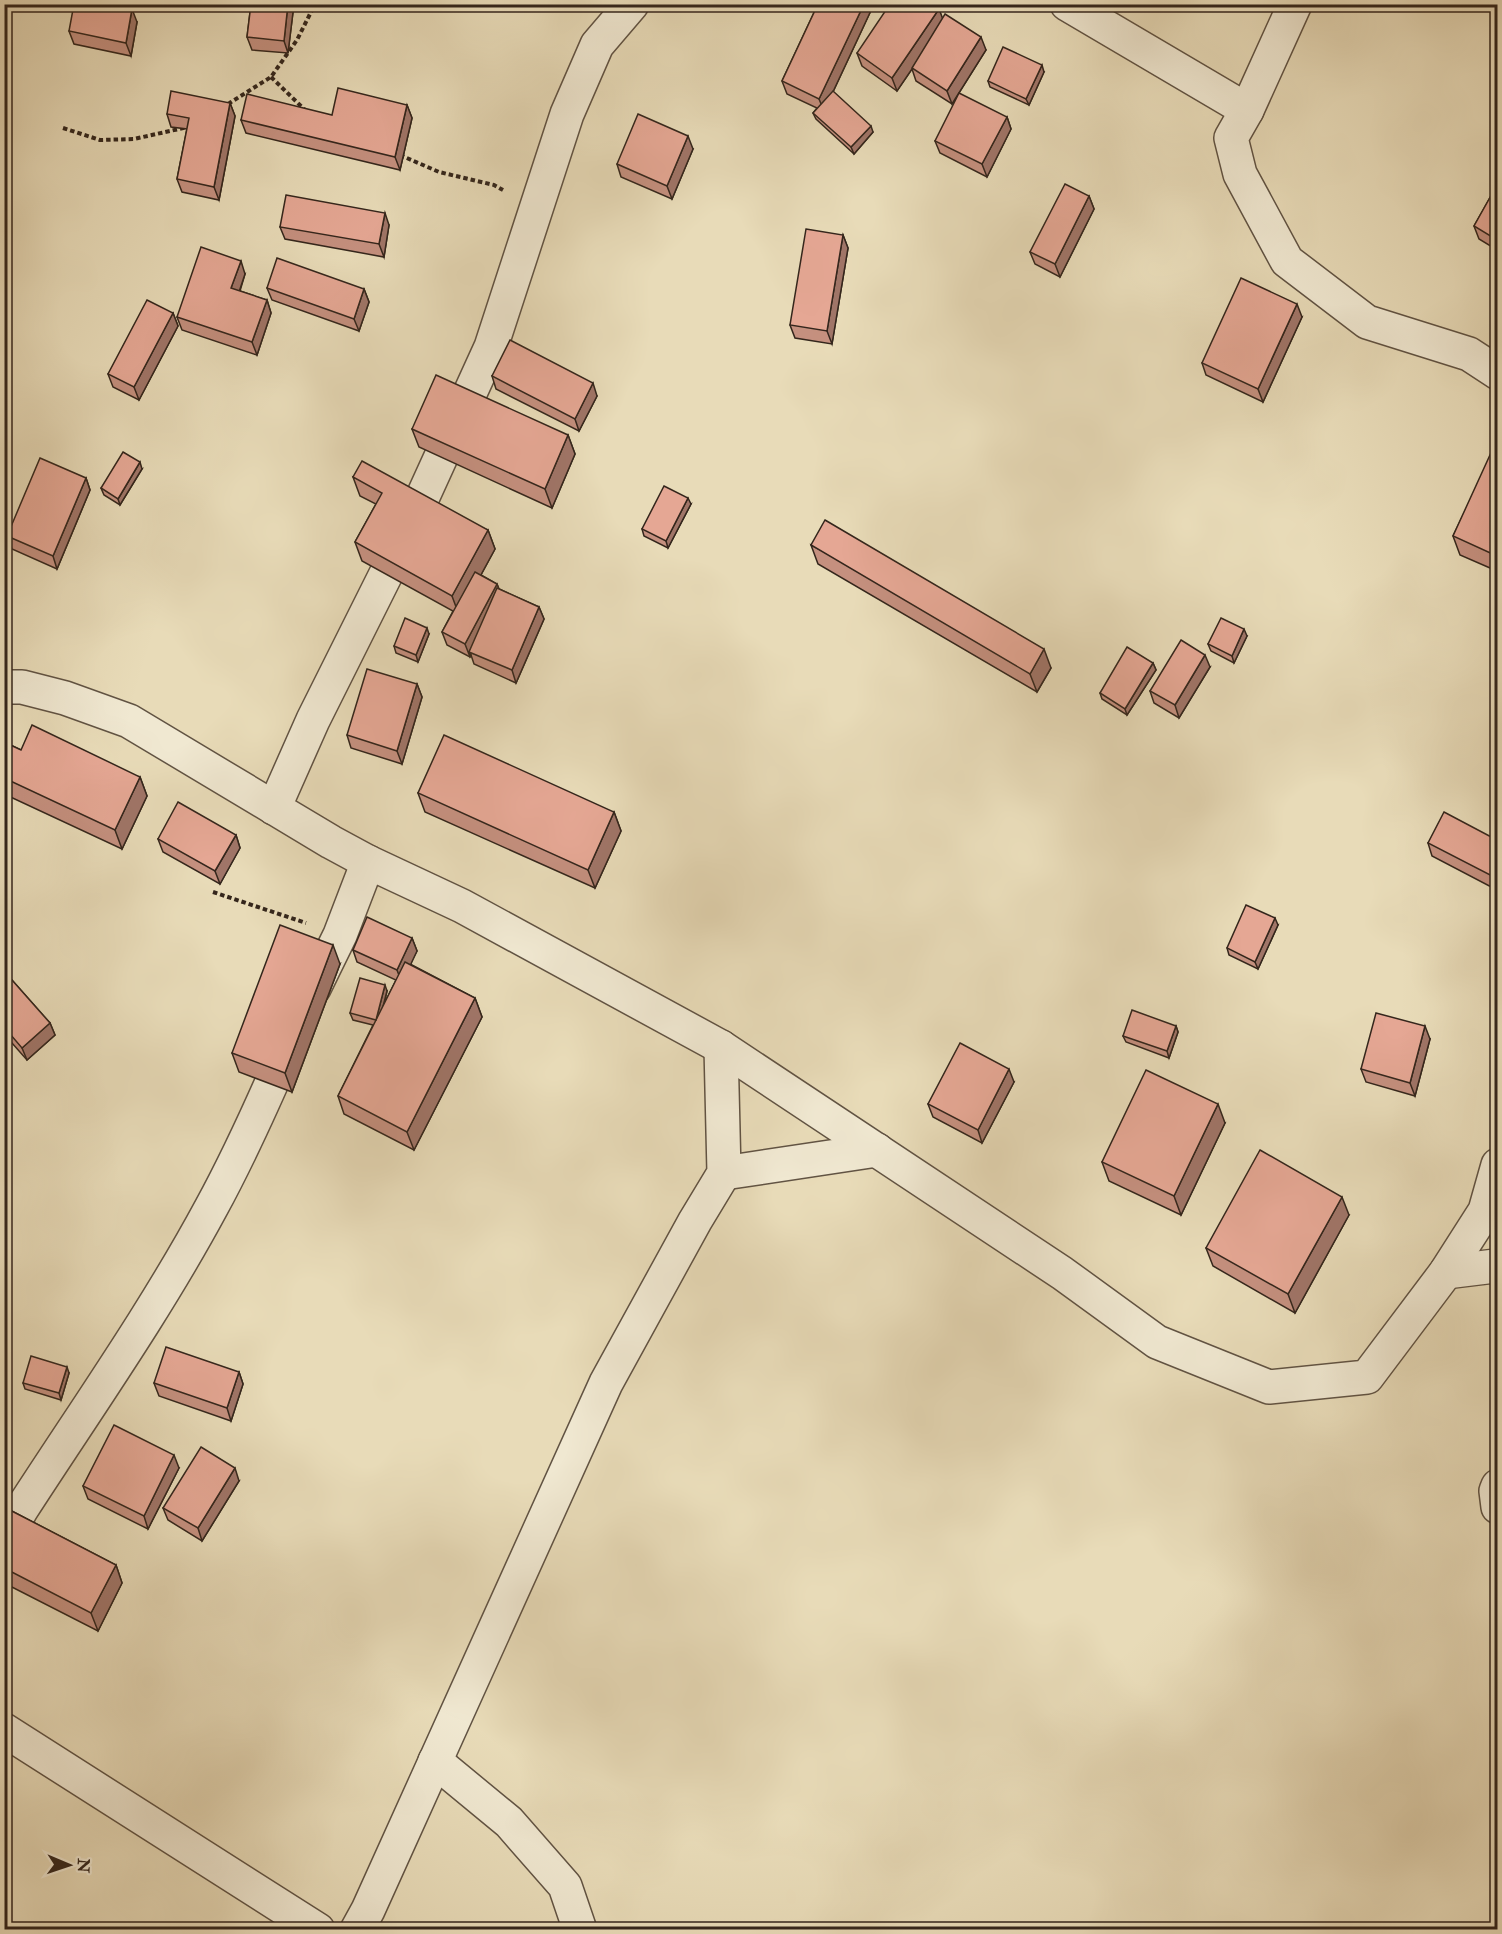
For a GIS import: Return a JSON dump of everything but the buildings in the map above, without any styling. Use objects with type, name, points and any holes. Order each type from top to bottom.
[{"type":"street","points":[[273,808],[313,720],[404,538],[491,347],[567,114],[597,45],[632,4]]},
{"type":"street","points":[[1067,4],[1247,110]]},
{"type":"street","points":[[1294,4],[1247,110],[1231,138],[1240,174],[1287,261],[1367,322],[1469,354],[1497,373]]},
{"type":"street","points":[[4,687],[22,687],[65,698],[129,722],[368,862],[462,906],[721,1047],[1062,1273],[1157,1342],[1269,1387],[1367,1377],[1446,1272],[1491,1206],[1497,1165]]},
{"type":"street","points":[[4,1540],[13,1508],[146,1317],[211,1209],[251,1128],[309,996],[340,935],[368,862]]},
{"type":"street","points":[[357,1929],[368,1910],[606,1383],[724,1173],[721,1047]]},
{"type":"street","points":[[724,1173],[877,1150]]},
{"type":"street","points":[[1446,1272],[1495,1266],[1497,1268]]},
{"type":"street","points":[[1497,1486],[1497,1507]]},
{"type":"street","points":[[4,1730],[318,1929]]},
{"type":"street","points":[[435,1761],[509,1822],[565,1886],[580,1929]]},
{"type":"path","points":[[220,109],[271,77],[297,40],[315,4]]},
{"type":"path","points":[[271,77],[305,111]]},
{"type":"path","points":[[63,128],[100,140],[134,139],[194,126]]},
{"type":"path","points":[[393,151],[439,172],[494,185],[529,202],[536,211]]},
{"type":"path","points":[[213,891],[340,935]]}]
